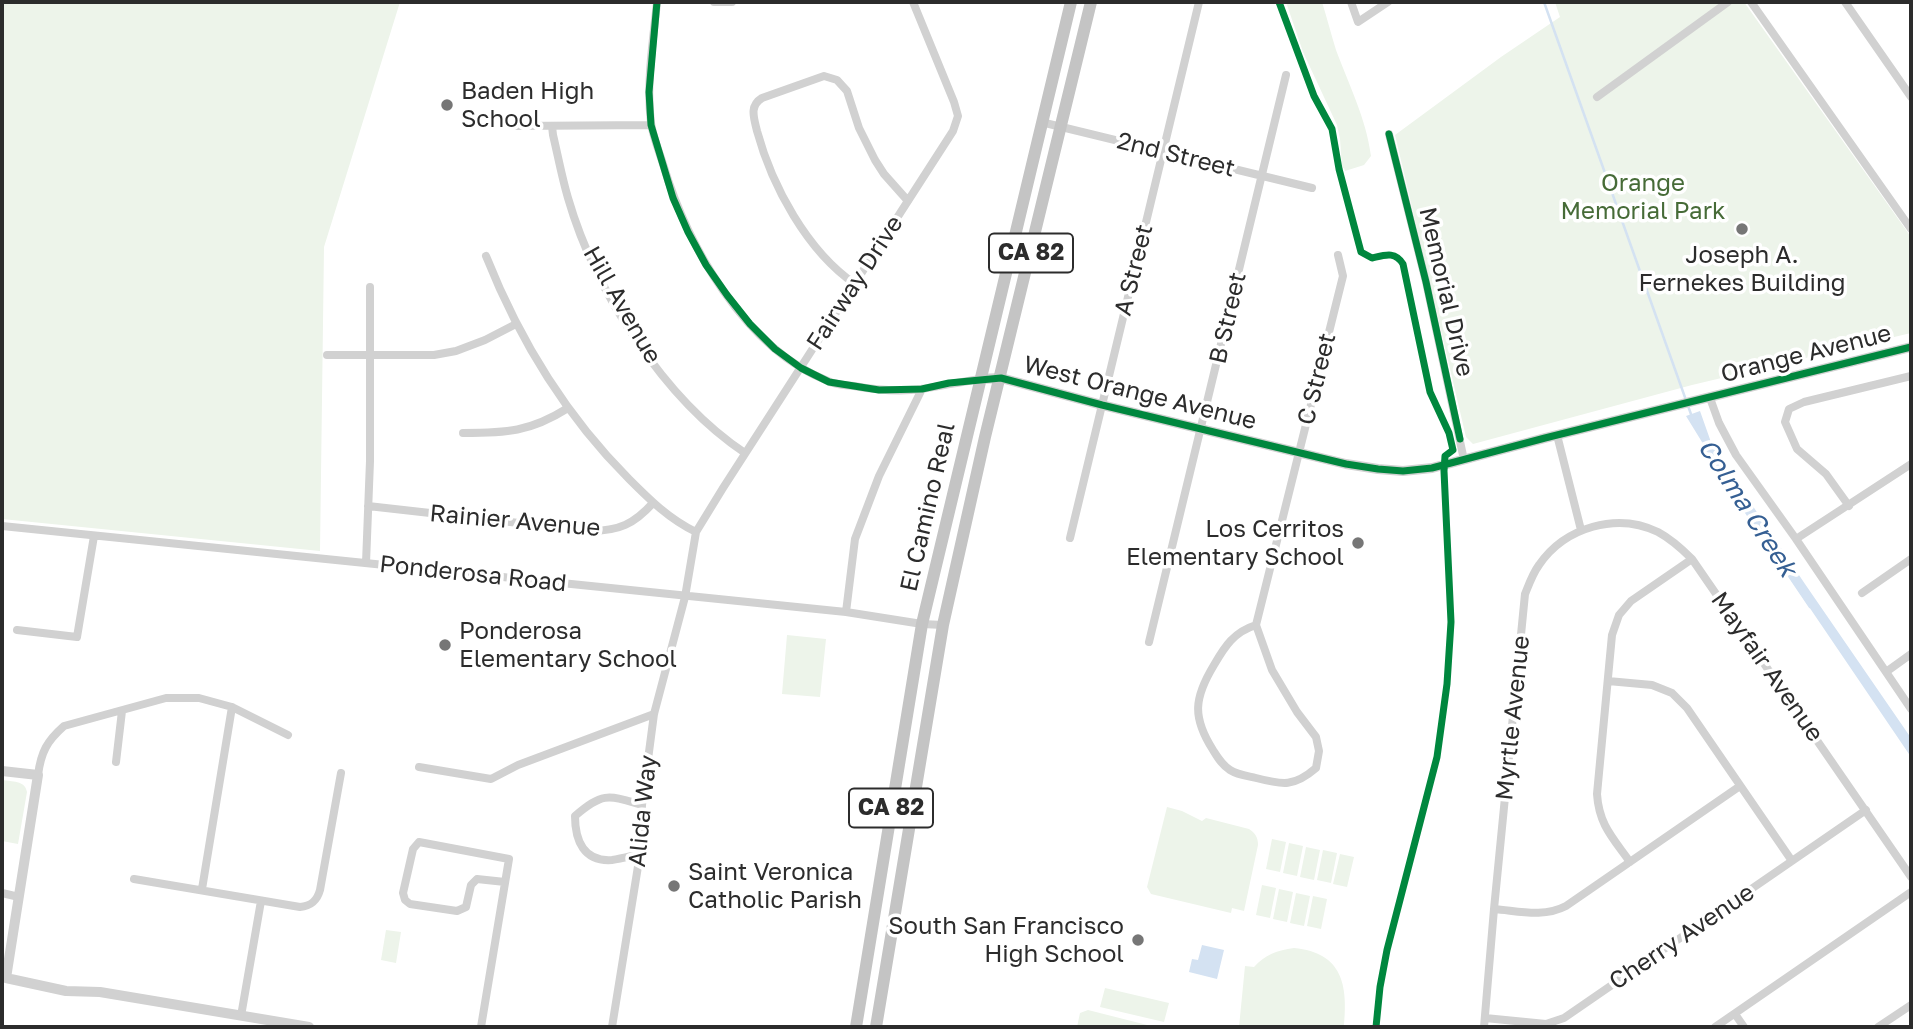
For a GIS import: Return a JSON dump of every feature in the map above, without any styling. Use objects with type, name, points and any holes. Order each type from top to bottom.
[{"type":"main road","name":"El Camino Real","points":[[856,1027],[922,624],[1071,2]]},
{"type":"main road","name":"El Camino Real","points":[[876,1027],[943,625],[1091,2]]},
{"type":"street","name":"West Orange Avenue","points":[[657,2],[649,92],[651,125],[673,198],[688,232],[706,265],[750,324],[775,349],[801,368],[830,382],[878,390],[922,389],[1001,378],[1346,464],[1403,471],[1432,468],[1710,398]]},
{"type":"street","points":[[715,2],[732,2]]},
{"type":"street","name":"Fairway Drive","points":[[685,597],[696,533],[953,131],[958,116],[954,102],[913,2]]},
{"type":"street","name":"A Street","points":[[1070,538],[1199,2]]},
{"type":"street","points":[[1352,2],[1358,22],[1388,2]]},
{"type":"street","points":[[1597,97],[1728,2]]},
{"type":"street","points":[[1751,2],[1911,229]]},
{"type":"street","points":[[1844,2],[1911,97]]},
{"type":"street","name":"B Street","points":[[1149,642],[1286,75]]},
{"type":"street","points":[[855,284],[817,248],[787,204],[771,173],[761,144],[753,114],[754,104],[762,98],[824,76],[837,80],[847,91],[859,128],[875,160],[908,201]]},
{"type":"street","name":"2nd Street","points":[[1041,122],[1311,188]]},
{"type":"street","points":[[514,126],[651,125]]},
{"type":"street","name":"Hill Avenue","points":[[552,126],[568,198],[581,235],[596,271],[638,343],[691,408],[722,438],[745,453]]},
{"type":"street","name":"Memorial Drive","points":[[1389,134],[1426,282],[1464,460]]},
{"type":"street","name":"C Street","points":[[1256,625],[1343,276],[1338,255]]},
{"type":"street","points":[[486,256],[516,324],[568,408],[607,457],[653,503],[679,524],[696,533]]},
{"type":"street","points":[[366,563],[370,287]]},
{"type":"street","points":[[327,355],[434,355],[456,351],[516,324]]},
{"type":"street","name":"Orange Avenue","points":[[1710,398],[1911,347]]},
{"type":"street","points":[[1849,506],[1826,474],[1797,449],[1785,422],[1789,409],[1804,402],[1911,376]]},
{"type":"street","points":[[846,612],[855,539],[879,476],[922,389]]},
{"type":"street","points":[[1710,398],[1719,423],[1736,455],[1911,709]]},
{"type":"street","points":[[463,433],[505,433],[529,428],[568,408]]},
{"type":"street","points":[[1557,435],[1581,530]]},
{"type":"street","points":[[1796,540],[1911,464]]},
{"type":"street","name":"Rainier Avenue","points":[[368,506],[607,531],[623,527],[653,503]]},
{"type":"street","name":"Mayfair Avenue","points":[[1581,530],[1613,523],[1642,526],[1674,542],[1692,559],[1911,877]]},
{"type":"street","name":"Ponderosa Road","points":[[2,526],[846,612],[943,625]]},
{"type":"street","name":"Myrtle Avenue","points":[[1485,1023],[1525,594],[1538,566],[1554,547],[1581,530]]},
{"type":"street","points":[[17,630],[77,637],[94,536]]},
{"type":"street","points":[[1630,862],[1603,825],[1598,810],[1597,794],[1612,635],[1619,615],[1632,601],[1692,559]]},
{"type":"street","points":[[1862,593],[1911,559]]},
{"type":"street","name":"Alida Way","points":[[612,1027],[640,854],[642,805],[654,714],[685,597]]},
{"type":"street","points":[[1256,625],[1272,670],[1297,712],[1316,737],[1319,751],[1316,768],[1295,783],[1280,785],[1233,772],[1223,765],[1202,733],[1198,708],[1203,684],[1226,643],[1242,629],[1256,625]]},
{"type":"street","points":[[1886,672],[1911,654]]},
{"type":"street","points":[[1608,681],[1652,685],[1672,693],[1687,708],[1792,861]]},
{"type":"street","points":[[288,735],[232,708],[199,698],[166,698],[64,726],[51,737],[41,756],[4,981],[66,991],[100,992],[309,1027]]},
{"type":"street","points":[[202,889],[232,708]]},
{"type":"street","points":[[116,762],[122,711]]},
{"type":"street","points":[[419,767],[491,779],[518,765],[654,714]]},
{"type":"street","points":[[2,771],[38,775]]},
{"type":"street","points":[[134,879],[306,906],[319,895],[341,773]]},
{"type":"street","points":[[1494,909],[1554,913],[1740,786]]},
{"type":"street","points":[[640,854],[611,860],[595,857],[580,846],[575,831],[575,816],[592,802],[609,797],[642,805]]},
{"type":"street","name":"Cherry Avenue","points":[[1485,1023],[1546,1024],[1564,1018],[1866,810]]},
{"type":"street","points":[[481,1027],[509,859],[419,842],[413,849],[403,897],[410,904],[457,911],[466,906],[471,885],[477,879],[505,882]]},
{"type":"street","points":[[1715,1027],[1911,892]]},
{"type":"street","points":[[2,893],[19,897]]},
{"type":"street","points":[[241,1016],[261,901]]},
{"type":"street","points":[[1878,1027],[1911,1005]]},
{"type":"street","points":[[1735,1014],[1744,1027]]},
{"type":"green space","points":[[2,2],[400,2],[324,247],[320,551],[2,519]]},
{"type":"green space","points":[[1286,2],[1322,2],[1336,50],[1365,128],[1371,156],[1364,165],[1345,171],[1342,168],[1337,125],[1303,52]]},
{"type":"green space","name":"Orange Memorial Park","points":[[1555,2],[1744,2],[1911,237],[1911,333],[1692,385],[1473,444],[1466,437],[1395,135],[1560,17]]},
{"type":"green space","points":[[787,635],[826,639],[820,697],[782,694]]},
{"type":"green space","points":[[2,780],[21,783],[27,792],[18,844],[2,841]]},
{"type":"green space","points":[[1167,807],[1202,821],[1206,818],[1249,829],[1254,834],[1258,845],[1244,911],[1232,908],[1231,913],[1151,894],[1147,887]]},
{"type":"green space","points":[[1272,839],[1286,842],[1280,872],[1266,869]]},
{"type":"green space","points":[[1289,843],[1303,846],[1297,876],[1283,873]]},
{"type":"green space","points":[[1306,847],[1320,850],[1314,880],[1300,877]]},
{"type":"green space","points":[[1323,850],[1337,853],[1331,883],[1317,880]]},
{"type":"green space","points":[[1340,854],[1354,857],[1347,887],[1333,884]]},
{"type":"green space","points":[[1262,885],[1276,888],[1270,918],[1256,915]]},
{"type":"green space","points":[[1279,889],[1293,892],[1287,922],[1273,919]]},
{"type":"green space","points":[[1296,893],[1310,896],[1304,926],[1290,923]]},
{"type":"green space","points":[[1313,896],[1327,899],[1321,929],[1307,926]]},
{"type":"green space","points":[[386,930],[401,932],[396,963],[381,960]]},
{"type":"green space","points":[[1294,948],[1323,957],[1339,974],[1345,998],[1344,1027],[1239,1027],[1245,966],[1254,967],[1272,954]]},
{"type":"green space","points":[[1105,988],[1169,1003],[1164,1022],[1100,1007]]},
{"type":"green space","points":[[1088,1010],[1155,1027],[1077,1027],[1080,1013]]},
{"type":"water","points":[[1700,411],[1712,445],[1911,738],[1911,757],[1748,517],[1686,416]]},
{"type":"water","points":[[1202,945],[1224,950],[1217,979],[1189,972],[1192,959],[1198,960]]},
{"type":"waterway","name":"Colma Creek","points":[[1544,2],[1692,417]]},
{"type":"waterway","name":"Colma Creek","points":[[1706,449],[1810,607]]},
{"type":"cycle path","points":[[657,2],[649,92],[651,125],[673,198],[688,232],[706,265],[750,324],[775,349],[801,368],[829,382],[879,390],[922,389],[949,383],[1001,378],[1346,464],[1403,471],[1432,468],[1911,347]]},
{"type":"cycle path","points":[[1279,2],[1314,96],[1332,129],[1339,169],[1361,252],[1372,258],[1385,255],[1397,257],[1403,264],[1430,392],[1449,433],[1453,450],[1445,456],[1444,471],[1451,622],[1447,684],[1437,757],[1387,950],[1376,1027]]},
{"type":"cycle path","points":[[1389,134],[1426,282],[1460,439]]},
{"type":"place","name":"Baden High School","points":[[447,105]]},
{"type":"place","name":"Joseph A. Fernekes Building","points":[[1742,229]]},
{"type":"place","name":"Los Cerritos Elementary School","points":[[1358,543]]},
{"type":"place","name":"Ponderosa Elementary School","points":[[445,645]]},
{"type":"place","name":"Saint Veronica Catholic Parish","points":[[674,886]]},
{"type":"place","name":"South San Francisco High School","points":[[1138,940]]}]
